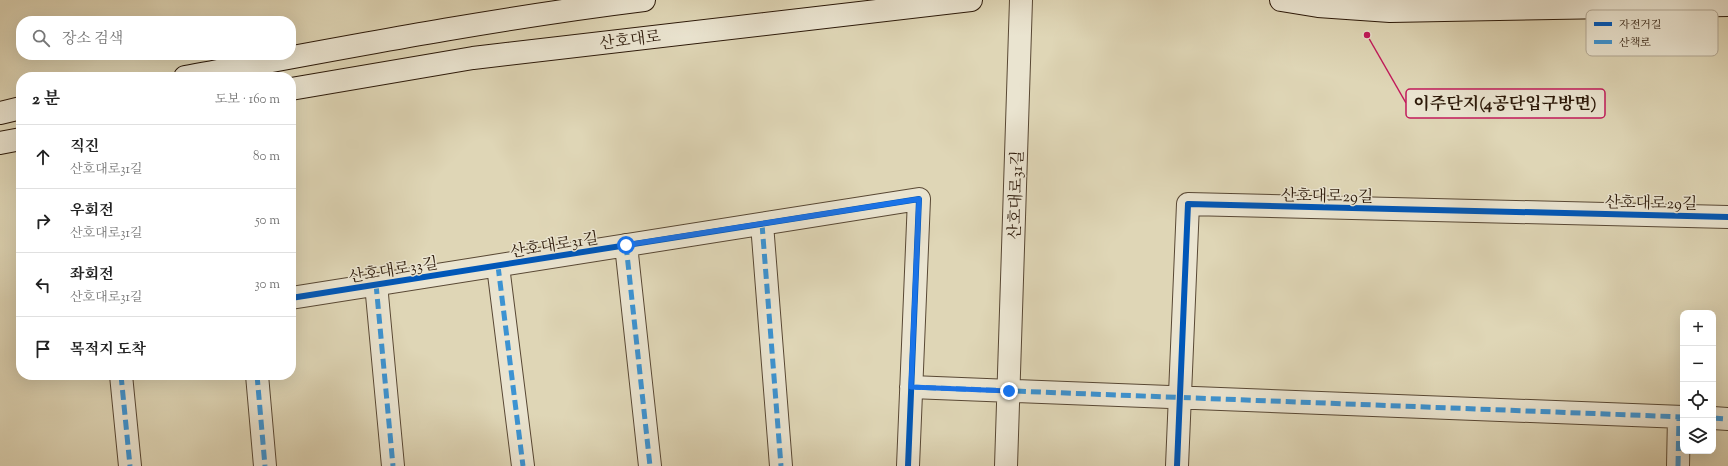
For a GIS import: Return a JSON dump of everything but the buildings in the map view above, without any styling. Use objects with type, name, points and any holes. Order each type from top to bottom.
[{"type":"street","points":[[296,56],[401,37],[588,7],[644,0]]},
{"type":"street","name":"산호대로","points":[[296,88],[473,58],[970,0]]},
{"type":"street","name":"산호대로31길","points":[[1006,466],[1021,0]]},
{"type":"street","points":[[1281,0],[1318,6],[1390,11],[1490,8],[1728,5]]},
{"type":"street","points":[[212,72],[277,60]]},
{"type":"street","points":[[0,113],[16,109]]},
{"type":"street","points":[[0,143],[16,140]]},
{"type":"street","name":"산호대로31길","points":[[498,266],[919,199],[908,466]]},
{"type":"street","name":"산호대로29길","points":[[1177,466],[1188,204],[1728,217]]},
{"type":"street","points":[[762,224],[781,466]]},
{"type":"street","points":[[626,245],[650,466]]},
{"type":"street","points":[[498,266],[523,466]]},
{"type":"street","name":"산호대로33길","points":[[296,297],[498,266]]},
{"type":"street","name":"산호대로33길","points":[[376,284],[393,466]]},
{"type":"street","points":[[121,380],[130,466]]},
{"type":"street","points":[[257,380],[265,466]]},
{"type":"street","points":[[911,387],[1680,417]]},
{"type":"street","points":[[1678,466],[1681,418]]},
{"type":"street","points":[[1716,418],[1728,419]]},
{"type":"marked path","points":[[762,224],[781,466]]},
{"type":"marked path","points":[[626,245],[650,466]]},
{"type":"marked path","points":[[498,266],[523,466]]},
{"type":"marked path","points":[[376,284],[393,466]]},
{"type":"marked path","points":[[121,380],[130,466]]},
{"type":"marked path","points":[[257,380],[265,466]]},
{"type":"marked path","points":[[911,387],[1680,417]]},
{"type":"marked path","points":[[1678,466],[1679,417]]},
{"type":"marked path","points":[[1716,418],[1728,419]]},
{"type":"cycle path","points":[[296,297],[919,199],[908,466]]},
{"type":"cycle path","points":[[1177,466],[1188,204],[1728,217]]},
{"type":"place","name":"이주단지(4공단입구방면)","points":[[1367,35]]},
{"type":"route","points":[[626,245],[919,199],[911,387],[1009,391]]}]
